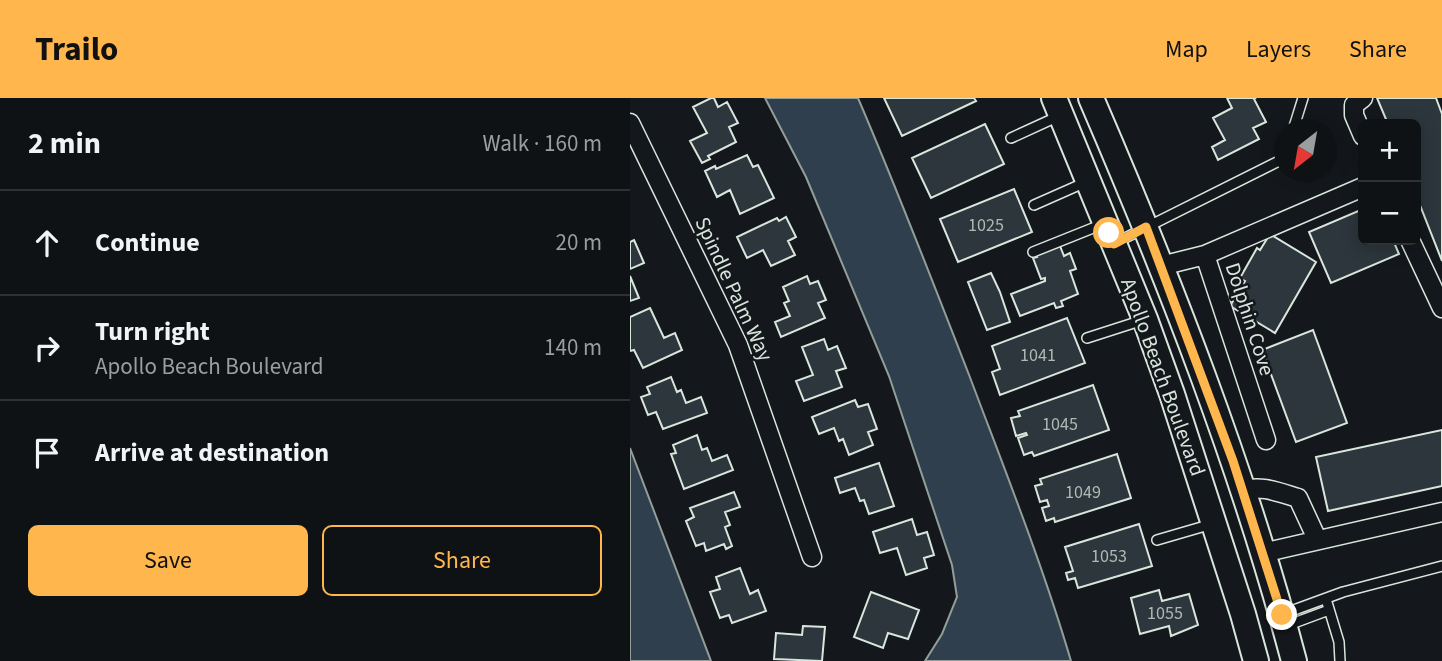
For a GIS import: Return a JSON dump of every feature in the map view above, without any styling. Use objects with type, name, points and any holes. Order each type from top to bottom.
[{"type":"main road","name":"Apollo Beach Boulevard","points":[[1091,98],[1161,266],[1242,491],[1294,661]]},
{"type":"main road","name":"Apollo Beach Boulevard","points":[[1057,106],[1145,319],[1172,394],[1256,661]]},
{"type":"street","points":[[1358,124],[1353,105],[1363,98]]},
{"type":"street","name":"Spindle Palm Way","points":[[630,123],[738,345],[811,557]]},
{"type":"street","name":"Dolphin Cove","points":[[1266,440],[1205,255],[1358,189]]},
{"type":"street","points":[[1412,245],[1442,308]]},
{"type":"street","points":[[1161,266],[1205,255]]},
{"type":"street","points":[[1242,491],[1251,487],[1298,498],[1321,538]]},
{"type":"street","points":[[1262,553],[1442,512]]},
{"type":"lane","points":[[1296,119],[1303,98]]},
{"type":"lane","points":[[1011,138],[1057,106]]},
{"type":"lane","points":[[1033,252],[1146,227],[1274,163]]},
{"type":"lane","points":[[1034,205],[1088,182]]},
{"type":"lane","points":[[1087,338],[1145,319]]},
{"type":"lane","points":[[1157,540],[1214,524]]},
{"type":"lane","points":[[1283,621],[1343,592],[1442,566]]},
{"type":"lane","points":[[1326,599],[1339,642],[1340,661]]},
{"type":"lane","points":[[1283,621],[1329,610]]},
{"type":"water","points":[[765,98],[858,98],[916,238],[997,450],[1071,661],[925,661],[942,634],[957,597],[952,565],[889,376],[806,177]]},
{"type":"water","points":[[630,448],[711,661],[630,661]]},
{"type":"building","points":[[714,98],[718,107],[727,102],[738,123],[729,127],[736,142],[708,156],[710,159],[702,163],[690,141],[707,133],[693,107]]},
{"type":"building","points":[[884,98],[974,98],[976,101],[902,136]]},
{"type":"building","points":[[1227,98],[1256,98],[1254,99],[1266,122],[1253,128],[1259,139],[1218,160],[1212,147],[1225,140],[1213,118],[1232,108]]},
{"type":"building","points":[[1377,98],[1436,98],[1442,114],[1442,261],[1421,208],[1421,119],[1386,119]]},
{"type":"building","points":[[985,124],[1004,164],[931,198],[912,158]]},
{"type":"building","points":[[747,155],[753,167],[758,165],[774,198],[740,214],[730,190],[717,197],[705,171]]},
{"type":"building","points":[[1014,189],[1032,232],[958,262],[940,219]]},
{"type":"building","points":[[1358,211],[1358,245],[1395,245],[1399,254],[1331,283],[1309,232]]},
{"type":"building","points":[[786,217],[796,237],[788,241],[795,255],[771,266],[763,250],[747,258],[737,237],[777,218],[779,221]]},
{"type":"building","points":[[1270,234],[1316,262],[1275,333],[1230,306],[1245,281],[1240,278],[1257,248],[1260,250]]},
{"type":"building","points":[[634,240],[644,263],[630,269],[630,242]]},
{"type":"building","points":[[1060,246],[1064,256],[1070,253],[1076,269],[1070,271],[1078,294],[1061,301],[1063,306],[1056,308],[1054,303],[1020,316],[1011,294],[1045,281],[1045,278],[1041,279],[1033,258]]},
{"type":"building","points":[[991,273],[1010,322],[987,330],[968,282]]},
{"type":"building","points":[[630,276],[639,298],[630,301]]},
{"type":"building","points":[[807,276],[810,284],[818,281],[826,300],[818,303],[825,318],[781,337],[775,322],[790,316],[784,303],[789,301],[783,287]]},
{"type":"building","points":[[650,308],[664,338],[675,333],[682,350],[643,368],[634,350],[630,351],[630,317]]},
{"type":"building","points":[[1067,318],[1085,363],[1000,395],[992,372],[1000,369],[992,346]]},
{"type":"building","points":[[1313,330],[1347,423],[1296,442],[1262,350]]},
{"type":"building","points":[[824,339],[828,350],[837,346],[846,368],[836,371],[842,387],[804,401],[796,381],[813,375],[802,347]]},
{"type":"building","points":[[671,377],[677,392],[681,390],[686,403],[701,397],[707,413],[663,429],[656,412],[648,415],[641,397],[650,394],[647,387]]},
{"type":"building","points":[[1093,385],[1109,430],[1034,456],[1032,452],[1024,455],[1018,438],[1027,435],[1016,436],[1011,418],[1020,416],[1018,411]]},
{"type":"building","points":[[855,400],[858,407],[868,404],[877,429],[868,432],[873,445],[849,455],[843,439],[839,441],[834,428],[819,434],[812,417]]},
{"type":"building","points":[[1442,430],[1442,486],[1328,511],[1316,457]]},
{"type":"building","points":[[697,435],[702,450],[707,448],[712,461],[727,455],[733,470],[684,489],[671,454],[676,453],[673,445]]},
{"type":"building","points":[[1117,454],[1131,498],[1055,522],[1054,518],[1046,521],[1042,508],[1049,506],[1047,500],[1040,502],[1035,486],[1042,484],[1040,479]]},
{"type":"building","points":[[879,463],[894,506],[869,514],[864,500],[860,501],[855,488],[840,493],[835,478]]},
{"type":"building","points":[[734,492],[740,507],[725,512],[730,525],[725,527],[732,546],[726,549],[724,544],[706,551],[704,543],[696,546],[686,521],[694,517],[690,508]]},
{"type":"building","points":[[912,519],[917,535],[927,532],[934,555],[924,558],[927,568],[906,575],[897,548],[880,553],[873,532]]},
{"type":"building","points":[[1139,524],[1152,566],[1078,588],[1075,578],[1068,580],[1066,573],[1073,571],[1065,547]]},
{"type":"building","points":[[740,568],[750,594],[758,590],[766,611],[732,623],[729,615],[720,618],[710,592],[720,589],[716,577]]},
{"type":"building","points":[[1159,590],[1162,601],[1189,594],[1198,625],[1171,636],[1169,626],[1140,634],[1131,598]]},
{"type":"building","points":[[871,592],[919,610],[908,639],[888,633],[883,648],[854,637]]},
{"type":"building","points":[[803,626],[825,627],[822,661],[774,659],[776,633],[802,635]]},
{"type":"route","points":[[1109,233],[1114,244],[1146,227],[1233,461],[1282,615]]}]
